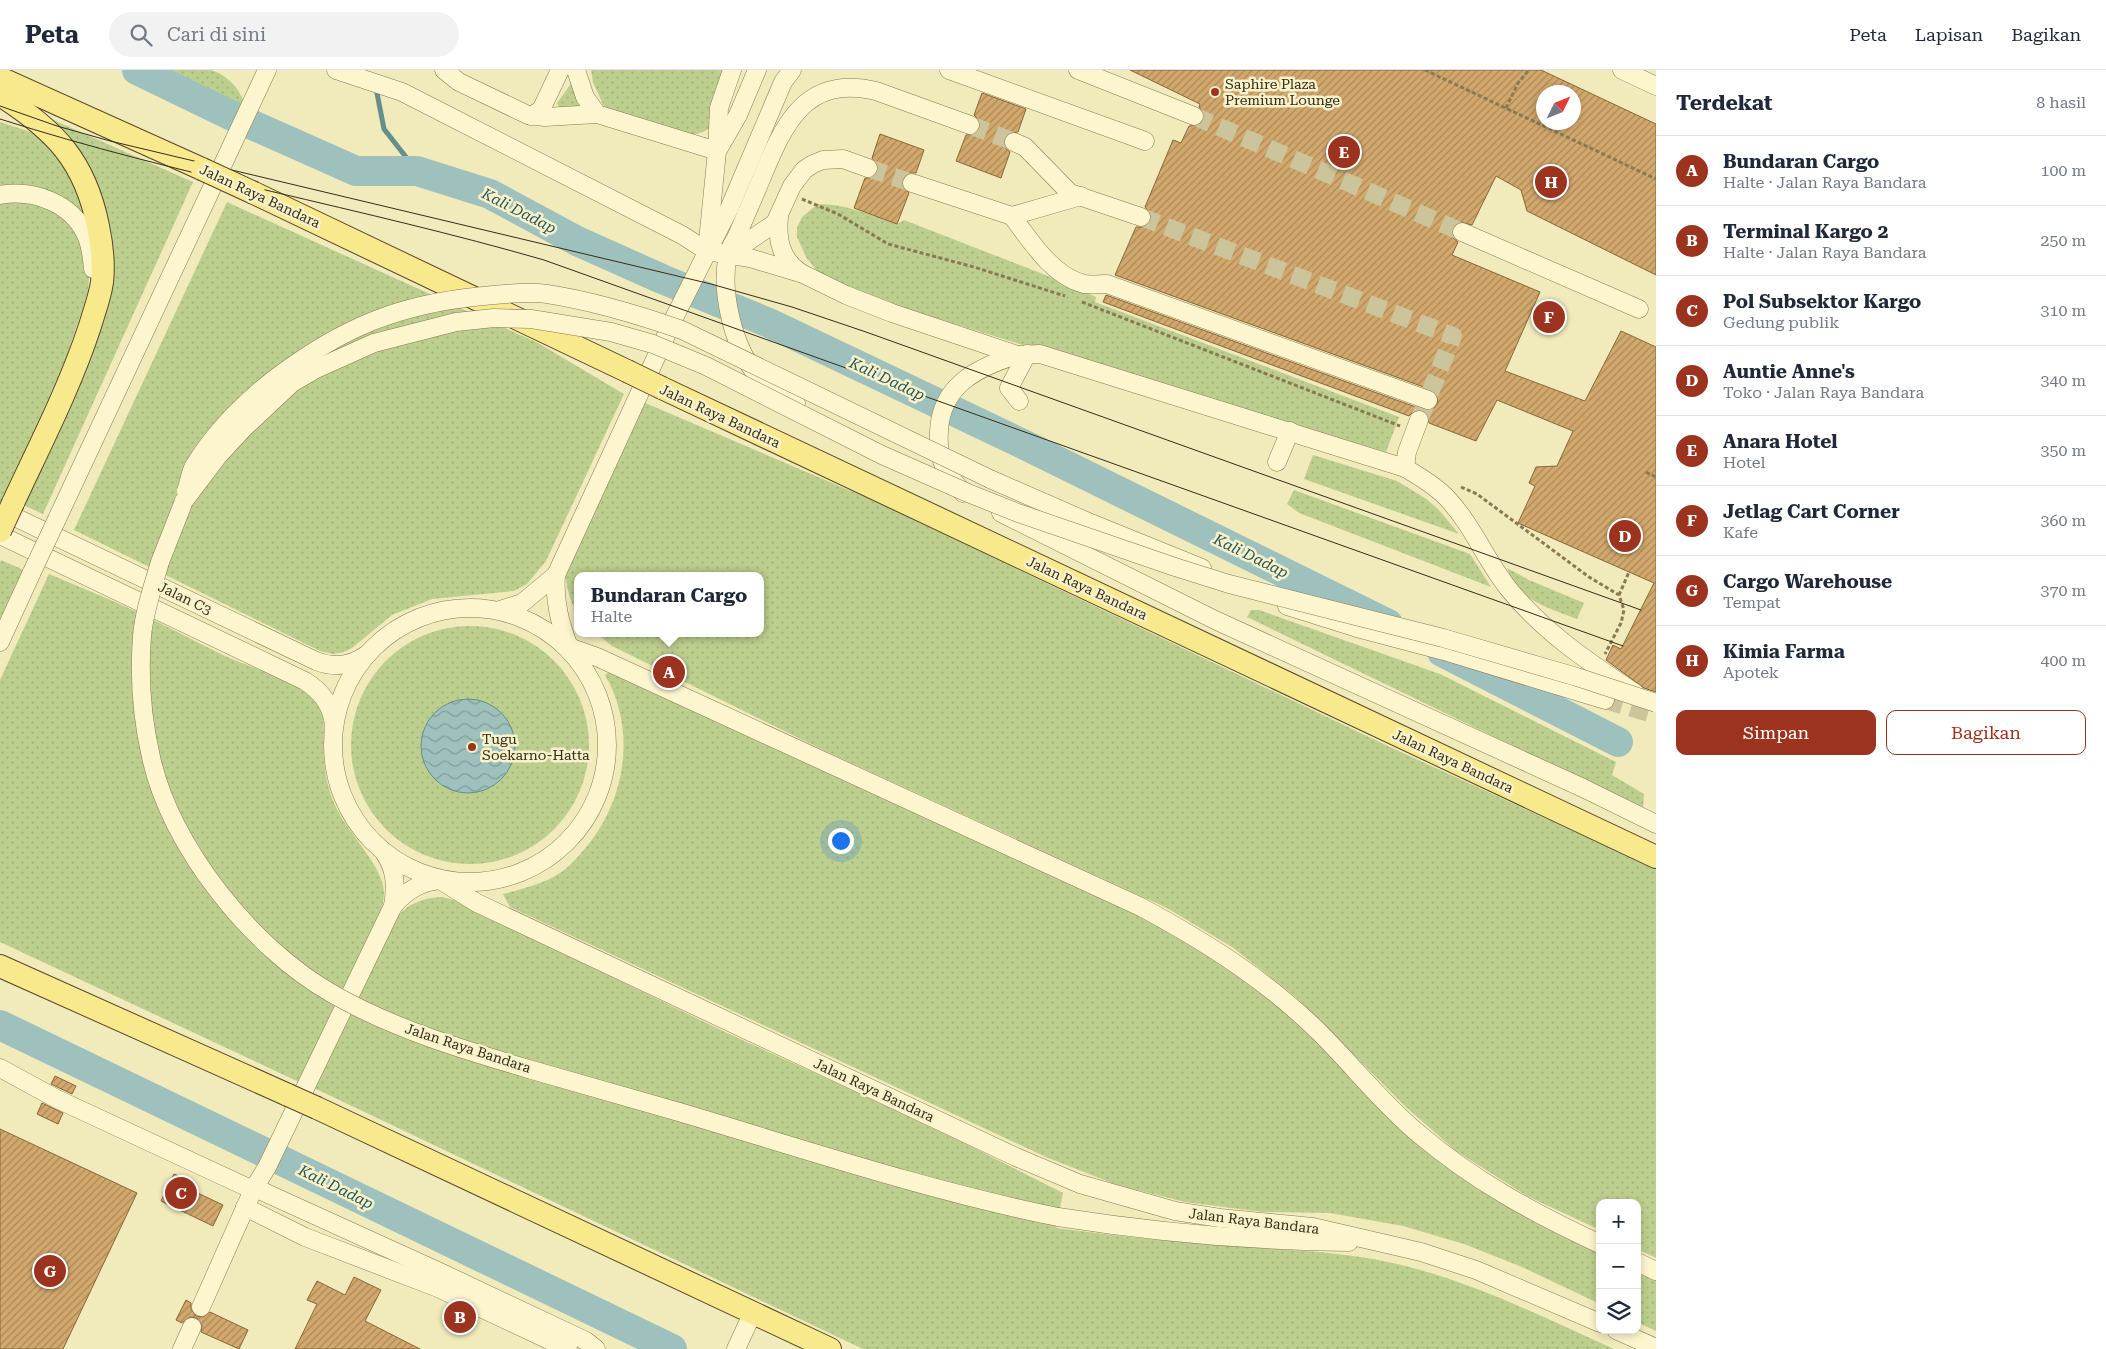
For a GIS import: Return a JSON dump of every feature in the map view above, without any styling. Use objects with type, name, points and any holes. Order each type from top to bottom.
[{"type":"main road","name":"Jalan Raya Bandara","points":[[0,78],[254,193],[627,372],[1656,857]]},
{"type":"main road","points":[[0,95],[16,105],[60,142],[74,160],[86,182],[102,244],[102,283],[82,350],[7,507],[0,531]]},
{"type":"main road","points":[[0,966],[317,1108],[830,1349]]},
{"type":"street","points":[[444,70],[459,82],[531,116],[597,114],[717,150]]},
{"type":"street","points":[[531,116],[541,110],[560,70]]},
{"type":"street","points":[[576,70],[586,97],[597,114]]},
{"type":"street","points":[[792,70],[783,82],[729,209],[676,316],[556,575],[555,593],[558,616],[569,647],[591,678],[605,719],[608,745],[606,774],[587,818],[580,829],[558,851],[533,866],[506,876],[482,881],[460,882],[440,880],[410,869],[375,846],[354,820],[342,795],[335,766],[335,733],[345,688],[357,668],[387,636],[408,622],[435,612],[483,607],[516,614],[531,621],[569,647],[597,657],[1141,908],[1193,935],[1288,1003],[1320,1033],[1384,1102],[1450,1159],[1510,1198],[1596,1242]]},
{"type":"street","points":[[948,70],[1145,141]]},
{"type":"street","points":[[1078,70],[1194,116]]},
{"type":"street","points":[[1622,70],[1656,86]]},
{"type":"street","points":[[0,642],[236,137],[253,100],[263,71]]},
{"type":"street","points":[[707,251],[717,150],[718,108],[731,71],[755,76],[738,115],[717,150]]},
{"type":"street","points":[[341,72],[402,92],[673,230],[707,251],[750,258],[803,274]]},
{"type":"street","points":[[728,255],[780,134],[793,115],[810,101],[826,92],[845,87],[861,87],[970,125]]},
{"type":"street","points":[[1014,142],[1025,147],[1064,188],[1081,196],[1141,216]]},
{"type":"street","points":[[868,168],[843,159],[823,160],[804,170],[797,178],[779,217],[777,236],[780,247],[793,268],[846,295],[892,313],[1022,354],[1040,354],[1405,468],[1444,495],[1457,509],[1494,569],[1524,606],[1576,653],[1656,707]]},
{"type":"street","points":[[912,183],[1012,216],[1035,246],[1062,274],[1084,284],[1107,284],[1428,400]]},
{"type":"street","points":[[0,194],[19,194],[48,200],[66,209],[83,228],[91,248],[93,271],[82,350]]},
{"type":"street","points":[[1012,216],[1081,196]]},
{"type":"street","points":[[728,255],[770,227],[779,217]]},
{"type":"street","points":[[1462,232],[1639,308]]},
{"type":"street","name":"Jalan Raya Bandara","points":[[728,255],[729,313],[737,341],[756,375],[782,396],[965,495],[1215,620],[1583,788],[1656,824]]},
{"type":"street","points":[[184,501],[193,467],[239,409],[299,361],[334,338],[378,318],[424,305],[463,298],[507,294],[546,294],[648,318],[682,330],[990,479],[1294,609],[1444,651],[1605,700]]},
{"type":"street","name":"Jalan Raya Bandara","points":[[1384,1242],[1309,1242],[1138,1228],[1058,1217],[967,1197],[451,1045],[402,1026],[331,993],[300,973],[275,953],[246,925],[225,900],[198,861],[164,797],[151,757],[144,710],[142,634],[160,562],[184,501],[218,456],[244,428],[292,383],[316,369],[374,342],[456,322],[494,318],[540,321],[611,332],[654,344],[706,366],[882,455],[968,493],[1018,513],[1175,567],[1229,584],[1443,638],[1576,677],[1656,703]]},
{"type":"street","points":[[965,495],[945,468],[938,444],[939,421],[945,400],[950,393],[968,378],[987,366],[1022,354]]},
{"type":"street","points":[[1019,401],[1010,388],[1022,354]]},
{"type":"street","points":[[1405,468],[1407,452],[1417,426]]},
{"type":"street","points":[[1277,462],[1290,431]]},
{"type":"street","name":"Jalan C3","points":[[7,507],[323,664],[331,666],[348,664],[362,658],[371,651]]},
{"type":"street","name":"Jalan C3","points":[[0,535],[314,686],[329,706],[333,716],[335,733]]},
{"type":"street","points":[[500,610],[522,603],[556,575]]},
{"type":"street","points":[[385,854],[393,870],[395,886],[393,906]]},
{"type":"street","points":[[201,1307],[254,1189],[267,1167],[393,906],[408,891],[419,885],[440,880]]},
{"type":"street","name":"Jalan Raya Bandara","points":[[440,880],[477,903],[1016,1157],[1080,1184],[1175,1211],[1220,1218],[1313,1227],[1384,1242],[1476,1270],[1596,1322]]},
{"type":"street","points":[[0,1068],[57,1099],[254,1189],[441,1281],[568,1349]]},
{"type":"street","points":[[246,1207],[305,1237],[441,1281],[586,1341],[596,1349]]},
{"type":"street","points":[[1641,1264],[1656,1271]]},
{"type":"street","points":[[738,1345],[753,1312]]},
{"type":"street","points":[[182,1349],[192,1328]]},
{"type":"street","points":[[1625,1334],[1656,1348]]},
{"type":"path","points":[[1425,70],[1656,179]]},
{"type":"path","points":[[1506,108],[1518,83],[1529,70]]},
{"type":"path","points":[[789,192],[838,214],[888,244],[974,267],[1074,298],[1325,395],[1417,426]]},
{"type":"path","points":[[1646,472],[1656,477]]},
{"type":"path","points":[[1455,485],[1477,494],[1589,577],[1619,595],[1624,610],[1621,623],[1598,669]]},
{"type":"path","points":[[1619,595],[1629,572]]},
{"type":"green space","points":[[164,70],[210,70],[216,72],[228,79],[238,90],[244,108]]},
{"type":"green space","points":[[591,70],[730,70],[711,127],[698,134],[683,135],[605,109],[593,82]]},
{"type":"green space","points":[[573,81],[585,111],[561,112],[557,103]]},
{"type":"green space","points":[[40,114],[193,182],[43,514],[19,503],[94,345],[105,317],[112,281],[110,239]]},
{"type":"green space","points":[[0,122],[37,134],[70,171],[88,224],[0,187]]},
{"type":"green space","points":[[18,201],[43,206],[66,218],[84,245],[89,276],[88,293],[65,361],[4,503],[0,501],[0,204]]},
{"type":"green space","points":[[227,202],[538,343],[624,394],[546,561],[527,584],[514,591],[432,599],[392,615],[352,648],[333,654],[320,651],[74,530]]},
{"type":"green space","points":[[818,204],[848,208],[897,224],[904,220],[1071,285],[1096,297],[1095,302],[1399,417],[1386,452],[1026,346],[874,299],[830,280],[816,270],[806,257],[797,237],[797,228],[802,217]]},
{"type":"green space","points":[[643,402],[879,503],[1390,747],[1656,869],[1656,1258],[1641,1251],[1641,1199],[1596,1199],[1596,1228],[1527,1196],[1456,1151],[1406,1107],[1296,997],[1232,947],[1167,908],[825,751],[612,646],[601,637],[764,637],[764,572],[574,572],[574,607],[565,577],[564,563]]},
{"type":"green space","points":[[1313,455],[1397,481],[1425,498],[1439,510],[1459,534],[1304,479]]},
{"type":"green space","points":[[1294,490],[1470,554],[1491,587],[1299,513],[1287,504]]},
{"type":"green space","points":[[1,560],[26,571],[0,624],[0,563]]},
{"type":"green space","points":[[1507,568],[1529,580],[1584,603],[1577,619],[1545,606],[1526,595],[1518,588]]},
{"type":"green space","points":[[49,574],[126,607],[225,656],[290,683],[313,697],[319,704],[323,716],[326,778],[330,791],[343,820],[373,862],[383,883],[384,896],[378,919],[299,1082],[0,942],[0,680]]},
{"type":"green space","points":[[1251,610],[1259,610],[1440,674],[1616,762],[1612,775],[1644,794],[1643,809],[1247,617]]},
{"type":"green space","points":[[458,626],[482,626],[505,631],[526,640],[546,653],[562,669],[575,689],[584,710],[589,733],[587,768],[580,791],[562,821],[546,837],[526,850],[505,859],[482,864],[458,864],[435,859],[414,850],[394,837],[378,821],[365,801],[356,780],[351,757],[351,733],[356,710],[365,689],[378,669],[394,653],[414,640],[435,631]]},
{"type":"green space","points":[[613,669],[1154,923],[1215,959],[1269,998],[1318,1040],[1381,1106],[1596,1248],[1596,1302],[1522,1267],[1464,1244],[1403,1226],[1330,1213],[1263,1212],[1185,1202],[1117,1185],[1046,1157],[510,907],[503,894],[540,883],[563,871],[597,833],[608,812],[617,790],[622,767],[624,743],[615,697],[605,675]]},
{"type":"green space","points":[[442,897],[454,900],[725,1032],[935,1128],[1063,1193],[1056,1228],[1178,1242],[1296,1250],[1373,1259],[1436,1274],[1496,1296],[1614,1349],[863,1349],[314,1088],[397,917],[406,908],[417,902]]},
{"type":"green space","points":[[1641,1270],[1656,1277],[1656,1331],[1641,1324]]},
{"type":"water","points":[[468,699],[486,703],[501,713],[511,728],[515,746],[511,764],[501,779],[486,789],[468,793],[450,789],[435,779],[425,764],[421,746],[425,728],[435,713],[450,703]]},
{"type":"building","points":[[1130,70],[1541,70],[1573,85],[1536,85],[1536,130],[1581,130],[1581,89],[1656,124],[1656,275],[1527,211],[1521,190],[1496,176],[1472,225],[1460,222],[1455,224],[1451,233],[1458,242],[1452,255],[1540,292],[1505,371],[1585,401],[1621,331],[1656,347],[1656,692],[1644,688],[1606,660],[1613,645],[1621,649],[1654,583],[1518,523],[1535,486],[1529,483],[1536,467],[1557,466],[1573,431],[1497,400],[1476,441],[1429,423],[1427,414],[1422,410],[1413,412],[1409,416],[1103,302],[1106,295],[1424,410],[1434,408],[1438,403],[1436,394],[1432,390],[1115,275],[1136,227],[1144,227],[1151,221],[1151,214],[1145,207],[1173,140],[1181,143],[1189,126],[1200,125],[1205,115],[1199,107],[1200,104]]},
{"type":"building","points":[[982,93],[1026,109],[1018,132],[1008,133],[1004,138],[1005,148],[1010,152],[1001,178],[956,161],[966,135],[976,133],[980,128],[978,119],[974,115]]},
{"type":"building","points":[[880,134],[924,150],[916,173],[909,173],[902,179],[902,186],[909,193],[897,224],[854,208],[865,178],[870,178],[878,172],[878,166],[872,158]]},
{"type":"building","points":[[55,1076],[76,1086],[72,1094],[51,1084]]},
{"type":"building","points":[[42,1103],[63,1113],[58,1124],[37,1114]]},
{"type":"building","points":[[0,1129],[137,1193],[63,1349],[0,1349]]},
{"type":"building","points":[[174,1174],[186,1179],[183,1186],[223,1205],[213,1226],[161,1201]]},
{"type":"building","points":[[354,1277],[381,1290],[365,1321],[420,1349],[295,1349],[317,1304],[307,1300],[317,1281],[345,1295]]},
{"type":"building","points":[[186,1300],[191,1303],[191,1309],[196,1316],[203,1317],[210,1312],[248,1330],[239,1349],[201,1332],[202,1326],[197,1318],[190,1317],[182,1323],[176,1320]]},
{"type":"waterway","name":"Kali Dadap","points":[[137,70],[228,114],[356,171],[417,171],[490,194],[577,241],[662,279],[769,323],[1027,446],[1388,624]]},
{"type":"waterway","points":[[376,88],[384,129],[417,171]]},
{"type":"waterway","name":"Kali Dadap","points":[[1442,652],[1618,742]]},
{"type":"waterway","name":"Kali Dadap","points":[[0,1025],[672,1349]]},
{"type":"tunnel","points":[[1194,116],[1462,232]]},
{"type":"tunnel","points":[[970,125],[1014,142]]},
{"type":"tunnel","points":[[868,168],[912,183]]},
{"type":"tunnel","points":[[1141,217],[1453,336],[1419,420]]},
{"type":"tunnel","points":[[1605,700],[1656,715]]},
{"type":"tram line","points":[[0,106],[57,126],[110,141],[711,284],[792,307],[1641,610]]},
{"type":"tram line","points":[[0,119],[135,158],[408,224],[544,260],[1623,646]]},
{"type":"place","name":"Saphire Plaza Premium Lounge","points":[[1215,92]]},
{"type":"place","name":"Anara Hotel","points":[[1344,152]]},
{"type":"place","name":"Kimia Farma","points":[[1551,182]]},
{"type":"place","name":"Jetlag Cart Corner","points":[[1549,317]]},
{"type":"place","name":"Auntie Anne's","points":[[1625,536]]},
{"type":"place","name":"Bundaran Cargo","points":[[669,672]]},
{"type":"place","name":"Tugu Soekarno-Hatta","points":[[472,747]]},
{"type":"place","name":"Pol Subsektor Kargo","points":[[181,1193]]},
{"type":"place","name":"Cargo Warehouse","points":[[50,1271]]},
{"type":"place","name":"Terminal Kargo 2","points":[[460,1317]]}]
